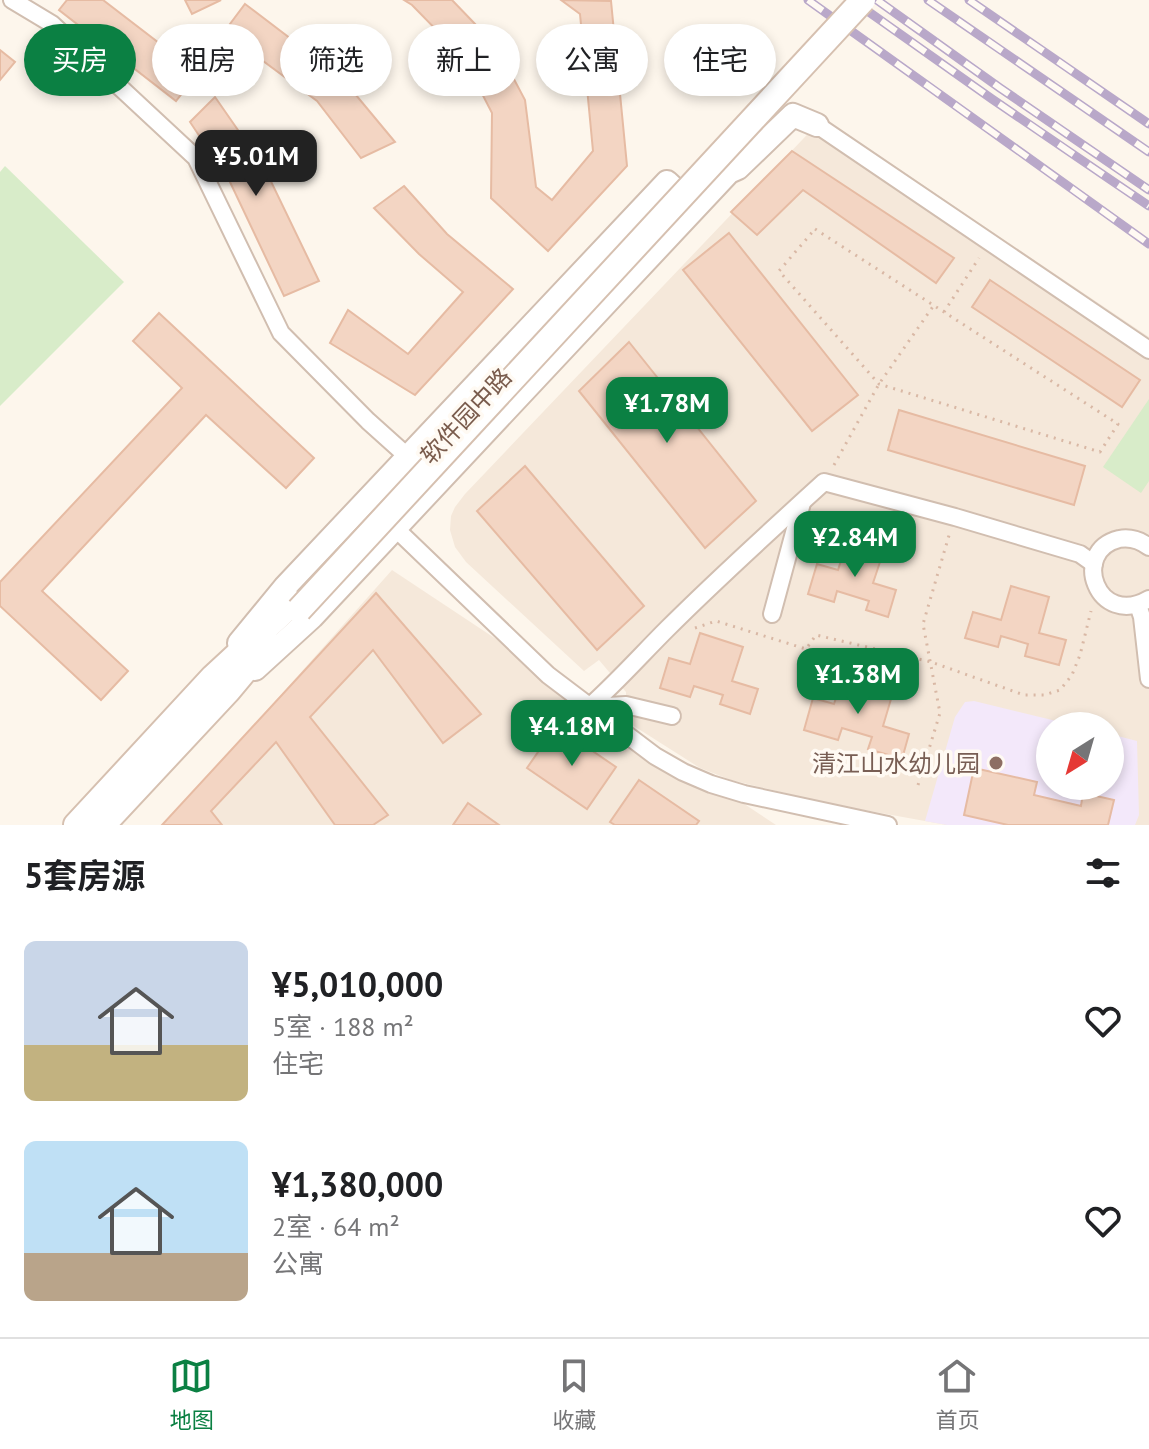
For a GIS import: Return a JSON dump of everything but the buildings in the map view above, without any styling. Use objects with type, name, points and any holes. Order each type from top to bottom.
[{"type":"main road","name":"软件园中路","points":[[76,825],[221,684],[265,646],[296,607],[850,0]]},
{"type":"main road","name":"软件园中路","points":[[296,607],[863,0]]},
{"type":"main road","name":"软件园中路","points":[[103,825],[221,684]]},
{"type":"street","points":[[12,0],[52,24],[196,158],[281,333],[407,456]]},
{"type":"street","points":[[221,684],[273,654],[312,617],[729,172],[738,168],[793,115],[817,125],[1149,350]]},
{"type":"street","points":[[221,684],[285,587],[667,182],[695,208]]},
{"type":"street","points":[[463,397],[487,387],[495,392],[499,409],[492,424]]},
{"type":"street","points":[[589,707],[618,682],[742,556],[824,482],[1080,554],[1094,564]]},
{"type":"street","points":[[772,614],[802,502]]},
{"type":"street","points":[[395,528],[548,675],[655,756],[711,784],[744,794],[888,825]]},
{"type":"street","points":[[1147,541],[1124,538],[1105,546],[1098,554],[1093,574],[1100,594],[1108,601],[1128,607],[1144,602],[1142,617],[1149,679]]},
{"type":"street","points":[[589,707],[626,705],[672,716]]},
{"type":"path","points":[[815,229],[944,312],[1118,424],[1100,452],[879,384],[779,271],[815,229]]},
{"type":"path","points":[[944,312],[989,242]]},
{"type":"path","points":[[824,482],[879,384],[934,305]]},
{"type":"path","points":[[918,785],[940,713],[923,624],[955,517]]},
{"type":"path","points":[[699,626],[716,621],[806,649],[816,635],[931,662],[1024,695],[1044,695],[1060,690],[1072,675],[1093,606],[1100,594]]},
{"type":"shaded area","points":[[823,118],[1149,337],[1149,825],[947,825],[831,804],[731,780],[700,768],[626,721],[626,692],[599,660],[584,671],[466,562],[455,547],[450,530],[455,507]]},
{"type":"shaded area","points":[[392,570],[776,825],[165,825]]},
{"type":"shaded area","name":"清江山水幼儿园","points":[[974,701],[1036,716],[1036,800],[1124,800],[1124,738],[1137,741],[1139,815],[1135,825],[947,825],[925,821],[955,717],[965,702]]},
{"type":"green space","points":[[5,166],[124,282],[0,406],[0,172]]},
{"type":"green space","points":[[1149,399],[1149,481],[1141,493],[1103,467]]},
{"type":"railway","points":[[808,0],[1149,244]]},
{"type":"railway","points":[[852,0],[1149,206]]},
{"type":"railway","points":[[877,0],[1149,190]]},
{"type":"railway","points":[[928,0],[1149,152]]},
{"type":"railway","points":[[969,0],[1149,124]]},
{"type":"place","name":"清江山水幼儿园","points":[[996,763]]}]
